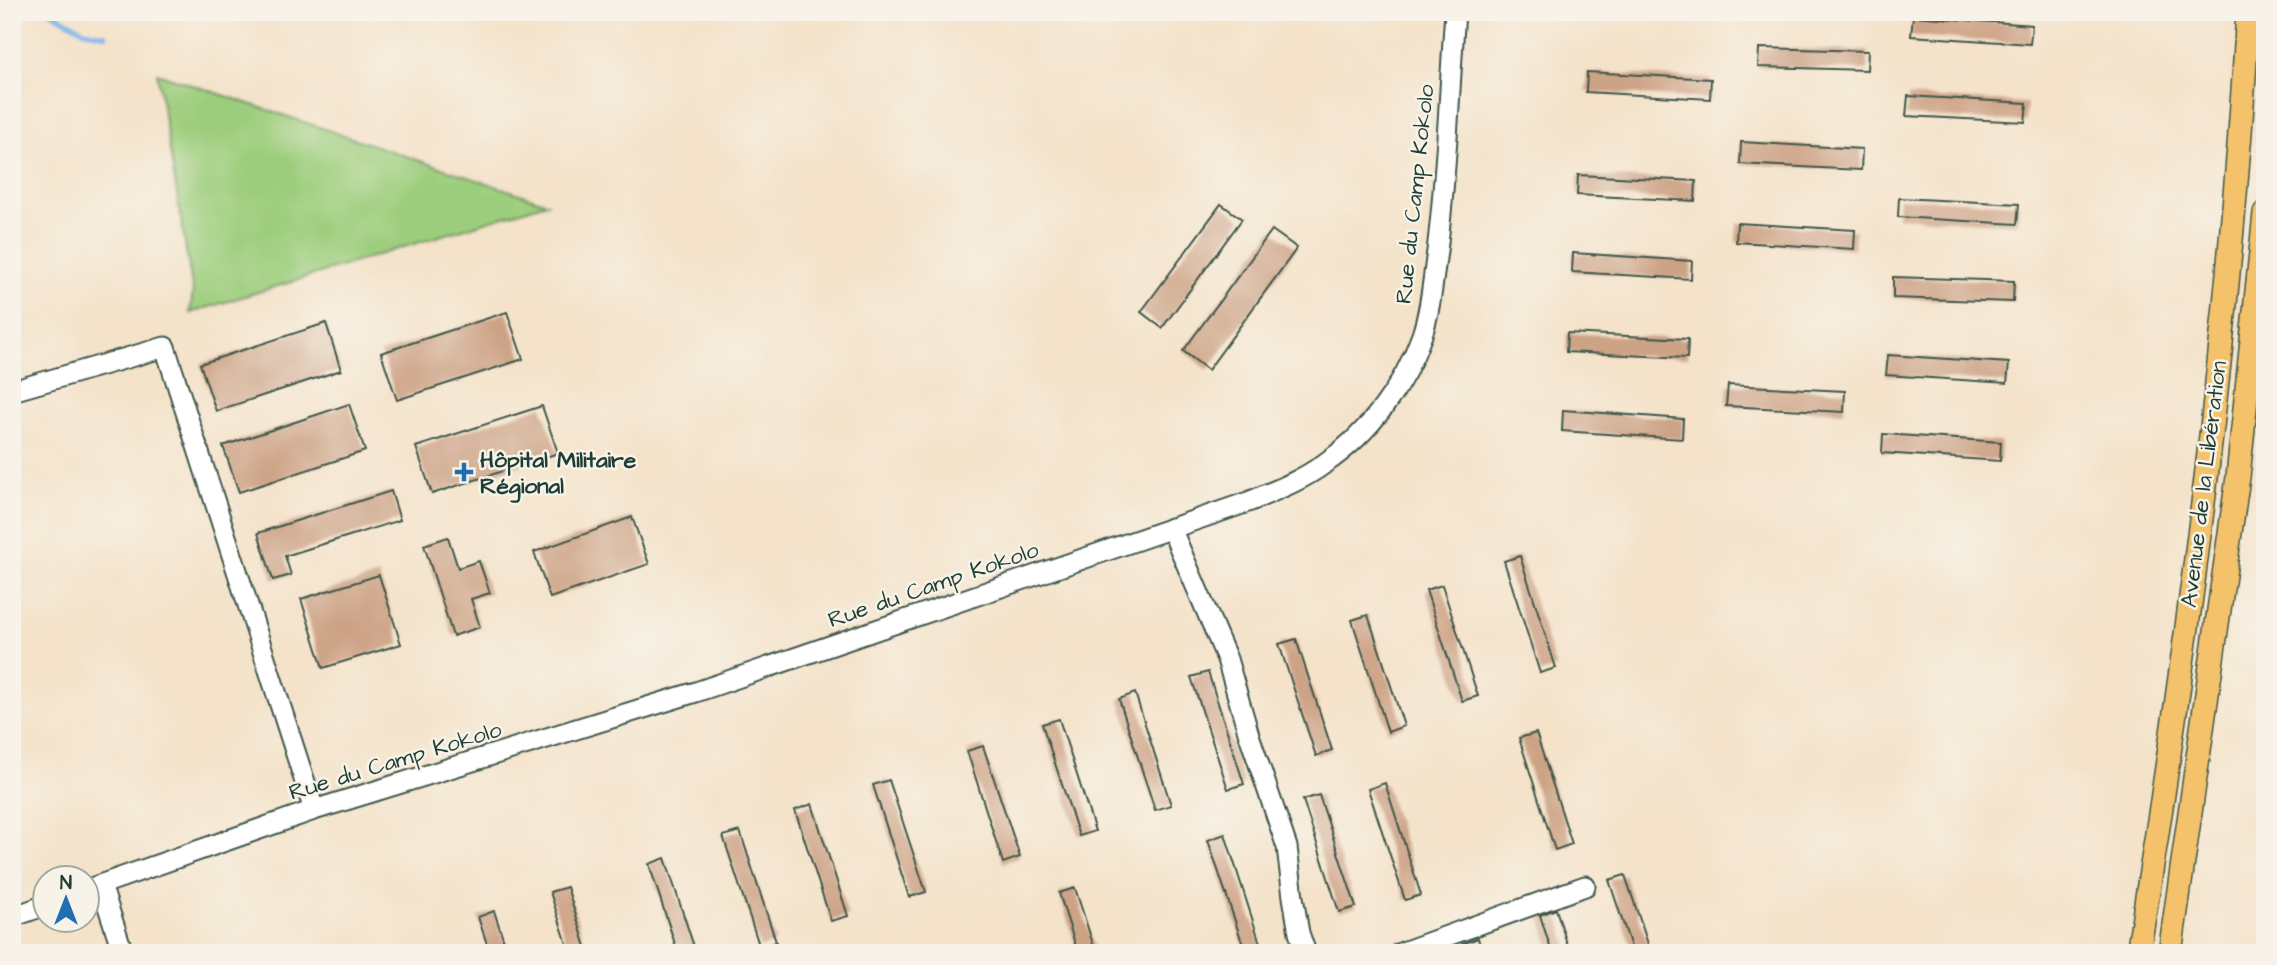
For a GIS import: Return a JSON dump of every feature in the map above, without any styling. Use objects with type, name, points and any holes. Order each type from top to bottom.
[{"type":"main road","name":"Avenue de la Libération","points":[[2138,953],[2171,743],[2207,479],[2229,255],[2248,12]]},
{"type":"main road","name":"Avenue de la Libération","points":[[2170,953],[2238,477],[2265,213]]},
{"type":"street","name":"Rue du Camp Kokolo","points":[[102,884],[314,810],[696,692],[1257,498],[1324,465],[1352,442],[1381,411],[1400,382],[1422,333],[1429,306],[1450,122],[1449,91],[1455,12]]},
{"type":"street","points":[[12,391],[165,347],[314,810]]},
{"type":"street","points":[[1171,528],[1227,659],[1249,735],[1287,847],[1299,933],[1306,953]]},
{"type":"street","points":[[1400,953],[1585,886]]},
{"type":"street","points":[[102,905],[123,953]]},
{"type":"street","points":[[12,917],[32,910]]},
{"type":"green space","points":[[157,73],[547,203],[190,313],[193,292]]},
{"type":"building","points":[[1913,16],[2032,25],[2030,44],[1911,36]]},
{"type":"building","points":[[1759,48],[1868,51],[1867,70],[1758,67]]},
{"type":"building","points":[[1587,72],[1711,79],[1710,99],[1586,92]]},
{"type":"building","points":[[1908,96],[2027,103],[2025,122],[1906,116]]},
{"type":"building","points":[[1741,142],[1862,149],[1861,170],[1740,164]]},
{"type":"building","points":[[1578,175],[1696,181],[1695,201],[1577,195]]},
{"type":"building","points":[[1899,198],[2019,204],[2017,224],[1898,217]]},
{"type":"building","points":[[1221,204],[1242,219],[1162,328],[1141,312]]},
{"type":"building","points":[[1737,223],[1855,230],[1854,249],[1736,242]]},
{"type":"building","points":[[1272,230],[1297,248],[1208,370],[1183,351]]},
{"type":"building","points":[[1573,253],[1692,261],[1691,279],[1572,272]]},
{"type":"building","points":[[1893,277],[2014,281],[2013,302],[1893,298]]},
{"type":"building","points":[[507,312],[523,359],[397,400],[381,353]]},
{"type":"building","points":[[326,323],[341,370],[216,411],[200,364]]},
{"type":"building","points":[[1567,333],[1688,339],[1687,358],[1566,352]]},
{"type":"building","points":[[1888,355],[2009,363],[2007,383],[1886,375]]},
{"type":"building","points":[[1728,385],[1845,391],[1844,412],[1726,406]]},
{"type":"building","points":[[349,404],[365,451],[239,492],[223,446]]},
{"type":"building","points":[[542,406],[558,453],[432,494],[416,447]]},
{"type":"building","points":[[1563,410],[1683,419],[1682,439],[1562,431]]},
{"type":"building","points":[[1883,434],[2001,442],[2000,461],[1882,453]]},
{"type":"building","points":[[391,491],[400,520],[285,556],[291,575],[273,580],[258,533]]},
{"type":"building","points":[[632,517],[649,564],[550,598],[534,552]]},
{"type":"building","points":[[448,537],[458,568],[479,561],[490,593],[471,599],[480,627],[453,636],[424,545]]},
{"type":"building","points":[[1520,556],[1556,668],[1540,673],[1504,561]]},
{"type":"building","points":[[379,575],[401,644],[323,668],[301,599]]},
{"type":"building","points":[[1442,585],[1478,696],[1462,701],[1426,590]]},
{"type":"building","points":[[1368,615],[1404,726],[1388,732],[1352,620]]},
{"type":"building","points":[[1296,639],[1332,750],[1316,756],[1279,644]]},
{"type":"building","points":[[1208,672],[1244,784],[1228,789],[1191,677]]},
{"type":"building","points":[[1135,693],[1171,805],[1155,810],[1119,699]]},
{"type":"building","points":[[1059,719],[1095,831],[1079,836],[1042,724]]},
{"type":"building","points":[[1536,733],[1572,844],[1555,850],[1519,738]]},
{"type":"building","points":[[983,746],[1020,857],[1003,863],[967,751]]},
{"type":"building","points":[[889,780],[926,892],[909,897],[873,785]]},
{"type":"building","points":[[1385,783],[1421,895],[1405,900],[1368,789]]},
{"type":"building","points":[[1319,795],[1356,907],[1339,912],[1303,800]]},
{"type":"building","points":[[812,804],[848,916],[831,921],[795,810]]},
{"type":"building","points":[[740,831],[776,942],[760,948],[723,836]]},
{"type":"building","points":[[1225,834],[1261,946],[1245,951],[1208,840]]},
{"type":"building","points":[[665,858],[696,953],[678,953],[649,864]]},
{"type":"building","points":[[1625,875],[1651,953],[1633,953],[1609,880]]},
{"type":"building","points":[[567,887],[588,953],[570,953],[550,892]]},
{"type":"building","points":[[1075,888],[1096,953],[1078,953],[1059,893]]},
{"type":"building","points":[[1556,909],[1570,953],[1552,953],[1540,915]]},
{"type":"building","points":[[494,911],[508,953],[490,953],[478,917]]},
{"type":"building","points":[[1478,938],[1482,953],[1464,953],[1462,944]]},
{"type":"waterway","points":[[51,12],[85,31],[106,35]]},
{"type":"place","name":"Hôpital Militaire Régional","points":[[464,472]]}]
